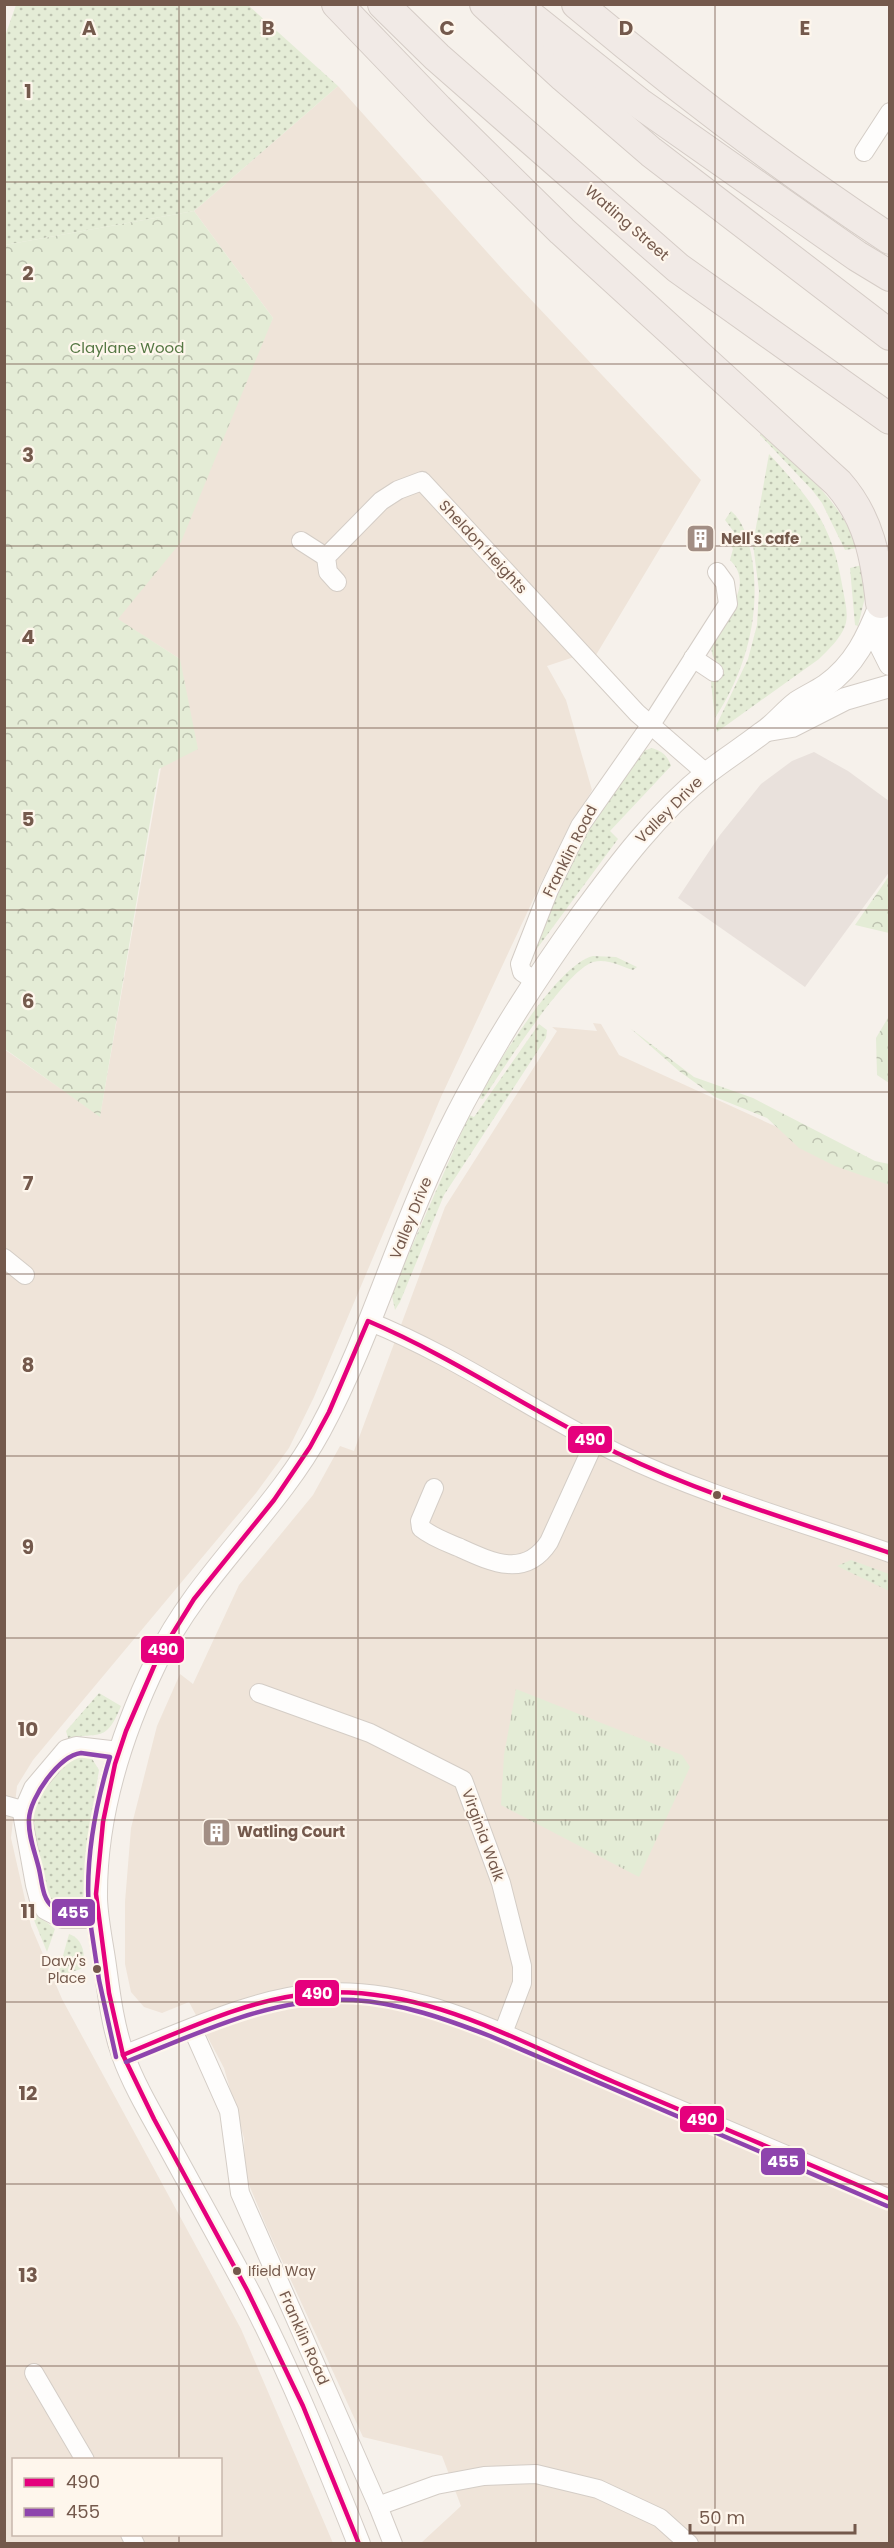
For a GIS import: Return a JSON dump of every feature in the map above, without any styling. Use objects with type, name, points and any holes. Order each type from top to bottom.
[{"type":"highway","points":[[337,4],[430,101],[570,239],[843,489],[860,515],[873,545],[885,597]]},
{"type":"highway","name":"Watling Street","points":[[383,4],[437,57],[678,268],[890,419]]},
{"type":"highway","points":[[485,4],[564,77],[651,152],[890,334]]},
{"type":"highway","points":[[515,4],[639,103],[857,256],[890,276]]},
{"type":"highway","points":[[577,4],[663,75],[834,202],[890,239]]},
{"type":"street","points":[[864,152],[890,111]]},
{"type":"street","name":"Sheldon Heights","points":[[326,557],[381,501],[422,481],[650,726]]},
{"type":"street","points":[[301,541],[326,557],[328,572],[337,582]]},
{"type":"street","name":"Franklin Road","points":[[535,981],[522,972],[520,963],[553,881],[589,811],[650,726],[728,604],[725,583],[717,572]]},
{"type":"street","points":[[885,597],[877,617],[877,638],[890,664]]},
{"type":"street","name":"Valley Drive","points":[[359,2544],[303,2406],[248,2290],[154,2119],[123,2055],[109,1993],[98,1919],[97,1883],[103,1822],[118,1751],[135,1707],[165,1643],[194,1599],[274,1500],[314,1441],[329,1412],[453,1120],[486,1060],[535,981],[636,842],[671,805],[706,774],[767,730],[793,705],[823,687],[843,671],[863,646],[885,597]]},
{"type":"street","points":[[693,658],[714,672]]},
{"type":"street","name":"Valley Drive","points":[[767,730],[792,726],[845,699],[890,686]]},
{"type":"street","points":[[650,726],[706,774]]},
{"type":"street","points":[[6,1261],[25,1275]]},
{"type":"street","points":[[368,1321],[433,1350],[595,1442],[650,1468],[716,1494],[890,1553]]},
{"type":"street","points":[[434,1488],[420,1521],[422,1530],[489,1560],[511,1565],[522,1563],[539,1555],[548,1544],[595,1442]]},
{"type":"street","name":"Virginia Walk","points":[[259,1693],[370,1733],[463,1780],[501,1882],[522,1966],[522,1983],[503,2033]]},
{"type":"street","points":[[98,1919],[59,1918],[49,1914],[42,1906],[27,1847],[22,1810],[35,1785],[66,1749],[76,1746],[118,1751]]},
{"type":"street","points":[[4,1805],[22,1810]]},
{"type":"street","points":[[123,2055],[192,2028],[290,1997],[354,1992],[421,2002],[503,2033],[890,2199]]},
{"type":"street","name":"Franklin Road","points":[[192,2028],[229,2111],[240,2193],[393,2544]]},
{"type":"street","points":[[34,2373],[84,2458]]},
{"type":"street","points":[[378,2506],[436,2485],[484,2476],[536,2474],[598,2489],[660,2518],[689,2544]]},
{"type":"shaded area","points":[[338,86],[504,271],[701,480],[596,655],[574,657],[547,666],[566,700],[592,790],[541,883],[441,1097],[314,1397],[289,1448],[256,1493],[33,1760],[17,1786],[11,1838],[31,1926],[62,1999],[241,2329],[333,2543],[5,2543],[4,1049],[100,1116],[180,659],[117,619],[273,318],[194,211]]},
{"type":"shaded area","points":[[814,752],[848,771],[889,801],[890,871],[805,987],[678,898],[720,835],[761,784],[792,761]]},
{"type":"shaded area","points":[[593,1023],[601,1024],[619,1055],[889,1178],[889,2543],[421,2543],[461,2506],[442,2456],[363,2437],[245,2175],[244,2138],[224,2068],[189,2002],[162,2013],[144,2007],[131,1992],[125,1964],[125,1902],[131,1828],[157,1726],[180,1674],[193,1684],[239,1585],[313,1495],[340,1446],[354,1451],[445,1207],[557,1031],[552,1027],[597,1031]]},
{"type":"green space","points":[[16,5],[248,5],[338,86],[194,211],[5,245],[4,39]]},
{"type":"green space","name":"Claylane Wood","points":[[194,211],[273,318],[181,542],[118,619],[180,659],[198,749],[159,769],[100,1117],[5,1049],[5,245]]},
{"type":"green space","points":[[762,433],[829,499],[850,530],[858,548],[845,550],[822,503],[760,435]]},
{"type":"green space","points":[[769,454],[809,501],[827,531],[839,567],[847,617],[843,631],[837,640],[819,659],[717,732],[716,726],[748,659],[757,625],[759,591],[753,544]]},
{"type":"green space","points":[[731,511],[742,525],[751,553],[755,596],[753,618],[743,660],[736,680],[715,718],[711,682],[721,666],[713,655],[712,643],[739,588],[739,574],[730,560],[733,549],[728,542],[734,532],[725,520]]},
{"type":"green space","points":[[866,564],[867,589],[858,626],[855,625],[850,568]]},
{"type":"green space","points":[[652,748],[664,754],[671,766],[610,831],[618,839],[533,954],[538,932],[585,829],[640,752]]},
{"type":"green space","points":[[889,876],[889,933],[855,925]]},
{"type":"green space","points":[[593,956],[616,957],[637,967],[633,970],[598,961],[581,970],[550,1002],[483,1099],[478,1098],[487,1080],[550,991],[580,962]]},
{"type":"green space","points":[[889,1016],[890,1083],[877,1075],[876,1038]]},
{"type":"green space","points":[[539,1024],[547,1030],[546,1038],[444,1195],[395,1310],[392,1296],[396,1283],[469,1115],[474,1117]]},
{"type":"green space","points":[[630,1028],[694,1077],[753,1098],[875,1161],[889,1164],[889,1185],[835,1166],[799,1148],[767,1118],[715,1097],[679,1071]]},
{"type":"green space","points":[[851,1560],[889,1574],[889,1591],[837,1566]]},
{"type":"green space","points":[[516,1689],[682,1755],[690,1767],[639,1877],[501,1805],[504,1755]]},
{"type":"green space","points":[[99,1693],[121,1706],[111,1726],[101,1734],[68,1738],[66,1731]]},
{"type":"green space","points":[[73,1753],[91,1757],[99,1770],[87,1842],[84,1894],[81,1902],[71,1911],[55,1909],[45,1896],[29,1815],[40,1792]]},
{"type":"green space","points":[[35,1913],[55,1929],[47,1952],[32,1915]]},
{"type":"green space","points":[[69,1934],[78,1939],[81,1944],[84,1959],[81,1969],[61,1975],[59,1970]]},
{"type":"transit line","name":"490","points":[[359,2544],[303,2406],[247,2290],[154,2119],[123,2055],[109,1993],[96,1894],[103,1822],[115,1764],[126,1731],[158,1657],[194,1599],[274,1500],[310,1447],[329,1412],[368,1321],[432,1351],[585,1437],[650,1468],[752,1507],[890,1553]]},
{"type":"transit line","name":"455","points":[[81,1753],[110,1757],[92,1834],[88,1873],[89,1912],[71,1913],[49,1904],[43,1889],[29,1819],[34,1800],[47,1779],[64,1761],[81,1753]]},
{"type":"transit line","name":"455","points":[[91,1927],[99,1980],[116,2057]]},
{"type":"transit line","name":"490","points":[[123,2055],[218,2016],[267,2001],[317,1993],[356,1993],[395,1998],[433,2007],[506,2034],[890,2199]]},
{"type":"transit line","name":"455","points":[[126,2062],[209,2029],[265,2010],[323,2000],[353,2000],[388,2004],[440,2018],[490,2036],[887,2206]]},
{"type":"place","name":"Nell's cafe","points":[[700,539]]},
{"type":"place","name":"Watling Court","points":[[216,1832]]},
{"type":"place","name":"Davy's Place","points":[[97,1969]]},
{"type":"place","name":"Ifield Way","points":[[237,2271]]}]
